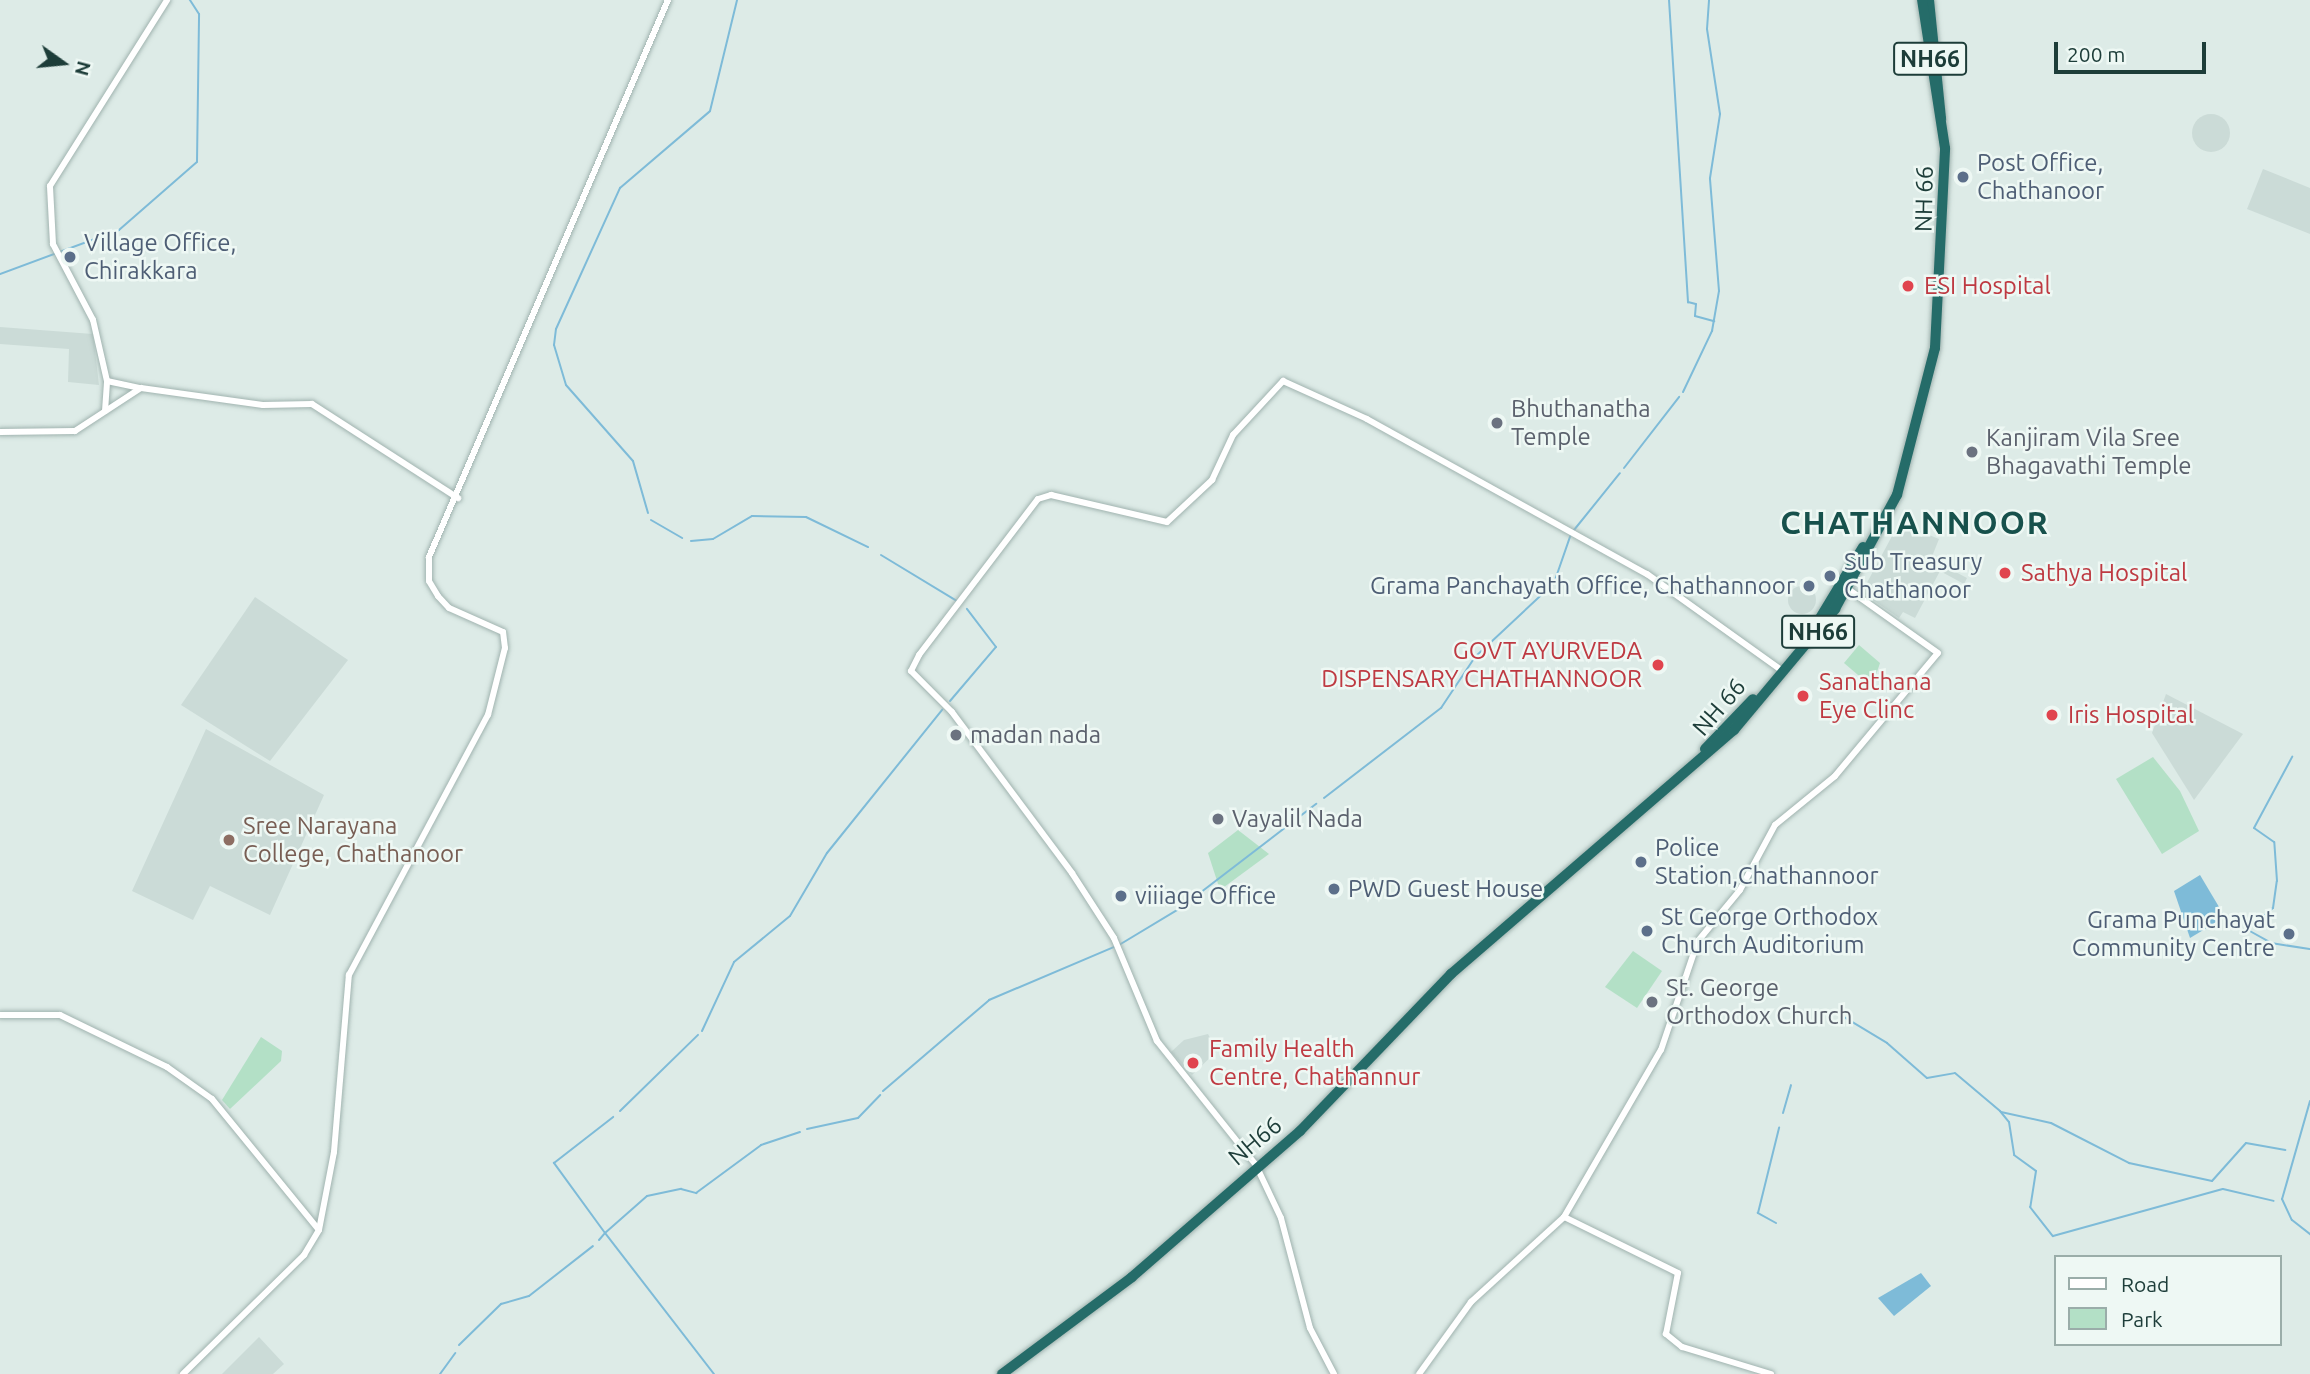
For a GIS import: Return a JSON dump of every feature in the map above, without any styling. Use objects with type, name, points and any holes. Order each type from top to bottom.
[{"type":"highway","name":"NH 66","points":[[1922,0],[1941,118]]},
{"type":"highway","name":"NH 66","points":[[1704,753],[1782,671],[1844,586],[1898,486],[1921,420],[1940,306],[1946,199],[1929,0]]},
{"type":"highway","name":"NH66","points":[[1002,1374],[1132,1278],[1256,1166],[1300,1131],[1451,974],[1704,753]]},
{"type":"street","points":[[105,411],[107,381],[93,320],[54,248],[50,197],[56,173],[135,59],[167,0]]},
{"type":"street","points":[[183,1374],[304,1255],[319,1230],[334,1152],[349,975],[488,715],[505,648],[503,632],[449,608],[429,581],[429,557],[458,498],[668,0]]},
{"type":"street","points":[[107,381],[141,388],[320,406],[458,498]]},
{"type":"street","points":[[1334,1374],[1310,1328],[1281,1218],[1256,1166],[1157,1041],[1114,938],[952,712],[911,671],[1038,499],[1051,495],[1167,522],[1212,480],[1233,435],[1283,381],[1367,419],[1705,611],[1782,671]]},
{"type":"street","points":[[0,432],[61,435],[141,388]]},
{"type":"street","points":[[1419,1374],[1471,1302],[1564,1217],[1661,1050],[1698,941],[1740,890],[1775,825],[1835,776],[1938,653],[1844,586]]},
{"type":"street","points":[[0,1015],[60,1015],[167,1067],[238,1127],[319,1230]]},
{"type":"street","points":[[1564,1217],[1678,1273],[1665,1334],[1682,1347],[1723,1364],[1771,1374]]},
{"type":"shaded area","points":[[2211,114],[2224,120],[2230,133],[2224,146],[2211,152],[2198,146],[2192,133],[2198,120]]},
{"type":"shaded area","points":[[2263,169],[2310,188],[2310,234],[2247,209]]},
{"type":"shaded area","points":[[0,327],[93,334],[99,385],[68,382],[69,349],[0,344]]},
{"type":"shaded area","points":[[1899,523],[1939,539],[1931,559],[1967,578],[1964,584],[1940,571],[1915,618],[1903,612],[1899,618],[1862,592]]},
{"type":"shaded area","points":[[1802,586],[1812,590],[1816,600],[1812,610],[1802,614],[1792,610],[1788,600],[1792,590]]},
{"type":"shaded area","points":[[255,597],[348,660],[270,761],[181,705]]},
{"type":"shaded area","points":[[2166,694],[2243,734],[2194,800],[2152,733]]},
{"type":"shaded area","name":"Sree Narayana College, Chathanoor","points":[[206,729],[324,795],[270,915],[210,886],[193,920],[132,891]]},
{"type":"shaded area","name":"Family Health Centre, Chathannur","points":[[1208,1034],[1217,1051],[1192,1075],[1171,1052],[1184,1040]]},
{"type":"shaded area","points":[[259,1337],[284,1364],[273,1374],[222,1374]]},
{"type":"green space","points":[[1859,645],[1880,663],[1872,687],[1844,663]]},
{"type":"green space","points":[[2153,757],[2180,791],[2199,831],[2162,854],[2116,779]]},
{"type":"green space","points":[[1238,830],[1269,854],[1220,890],[1208,853]]},
{"type":"green space","points":[[1633,951],[1662,971],[1637,1008],[1605,987]]},
{"type":"green space","points":[[261,1037],[282,1051],[281,1061],[230,1109],[222,1100]]},
{"type":"water","points":[[2200,875],[2225,917],[2190,938],[2174,891]]},
{"type":"water","points":[[1921,1273],[1931,1286],[1894,1316],[1878,1298]]},
{"type":"waterway","points":[[0,274],[119,230],[197,162],[199,14],[190,0]]},
{"type":"waterway","points":[[648,513],[633,461],[566,385],[554,345],[556,329],[620,188],[710,111],[737,0]]},
{"type":"waterway","points":[[1669,0],[1688,302],[1696,304],[1695,316],[1714,321]]},
{"type":"waterway","points":[[1683,392],[1712,331],[1719,291],[1710,178],[1720,114],[1707,29],[1709,0]]},
{"type":"waterway","points":[[1624,468],[1679,397]]},
{"type":"waterway","points":[[1574,530],[1620,473]]},
{"type":"waterway","points":[[691,541],[713,539],[752,516],[806,517],[868,547]]},
{"type":"waterway","points":[[651,520],[682,538]]},
{"type":"waterway","points":[[1324,798],[1441,708],[1475,657],[1554,583],[1571,534]]},
{"type":"waterway","points":[[881,555],[957,601]]},
{"type":"waterway","points":[[950,701],[996,647],[967,609]]},
{"type":"waterway","points":[[702,1031],[734,962],[790,916],[827,853],[942,710]]},
{"type":"waterway","points":[[2255,924],[2273,908],[2277,881],[2274,842],[2254,828],[2292,757]]},
{"type":"waterway","points":[[1119,945],[1179,909],[1316,804]]},
{"type":"waterway","points":[[2248,930],[2271,943],[2310,949]]},
{"type":"waterway","points":[[883,1091],[989,1000],[1114,947]]},
{"type":"waterway","points":[[1839,1014],[1887,1043],[1927,1078],[1955,1073],[2000,1111],[2009,1122],[2014,1155],[2036,1171],[2030,1207],[2053,1236],[2223,1189],[2274,1201]]},
{"type":"waterway","points":[[620,1111],[698,1035]]},
{"type":"waterway","points":[[1783,1113],[1791,1085]]},
{"type":"waterway","points":[[807,1129],[858,1118],[880,1095]]},
{"type":"waterway","points":[[2310,1101],[2282,1199],[2292,1220],[2310,1234]]},
{"type":"waterway","points":[[2001,1112],[2051,1123],[2129,1163],[2212,1181],[2246,1143],[2285,1150]]},
{"type":"waterway","points":[[599,1240],[605,1233],[554,1163],[613,1117]]},
{"type":"waterway","points":[[1776,1223],[1758,1213],[1779,1128]]},
{"type":"waterway","points":[[714,1374],[605,1233],[647,1196],[681,1189],[696,1193],[761,1145],[800,1132]]},
{"type":"waterway","points":[[459,1345],[501,1304],[529,1296],[593,1246]]},
{"type":"waterway","points":[[440,1374],[455,1353]]},
{"type":"place","name":"Post Office, Chathanoor","points":[[1963,177]]},
{"type":"place","name":"Village Office, Chirakkara","points":[[70,257]]},
{"type":"place","name":"ESI Hospital","points":[[1908,286]]},
{"type":"place","name":"Bhuthanatha Temple","points":[[1497,423]]},
{"type":"place","name":"Kanjiram Vila Sree Bhagavathi Temple","points":[[1972,452]]},
{"type":"place","name":"Sathya Hospital","points":[[2005,573]]},
{"type":"place","name":"Sub Treasury Chathanoor","points":[[1830,576]]},
{"type":"place","name":"Grama Panchayath Office, Chathannoor","points":[[1809,586]]},
{"type":"place","name":"GOVT AYURVEDA DISPENSARY CHATHANNOOR","points":[[1658,665]]},
{"type":"place","name":"Sanathana Eye Clinc","points":[[1803,696]]},
{"type":"place","name":"Iris Hospital","points":[[2052,715]]},
{"type":"place","name":"madan nada","points":[[956,735]]},
{"type":"place","name":"Vayalil Nada","points":[[1218,819]]},
{"type":"place","name":"Sree Narayana College, Chathanoor","points":[[229,840]]},
{"type":"place","name":"Police Station,Chathannoor","points":[[1641,862]]},
{"type":"place","name":"PWD Guest House","points":[[1334,889]]},
{"type":"place","name":"viiiage Office","points":[[1121,896]]},
{"type":"place","name":"St George Orthodox Church Auditorium","points":[[1647,931]]},
{"type":"place","name":"Grama Punchayat Community Centre","points":[[2289,934]]},
{"type":"place","name":"St. George Orthodox Church","points":[[1652,1002]]},
{"type":"place","name":"Family Health Centre, Chathannur","points":[[1193,1063]]},
{"type":"district","name":"CHATHANNOOR","points":[[1915,522]]}]
